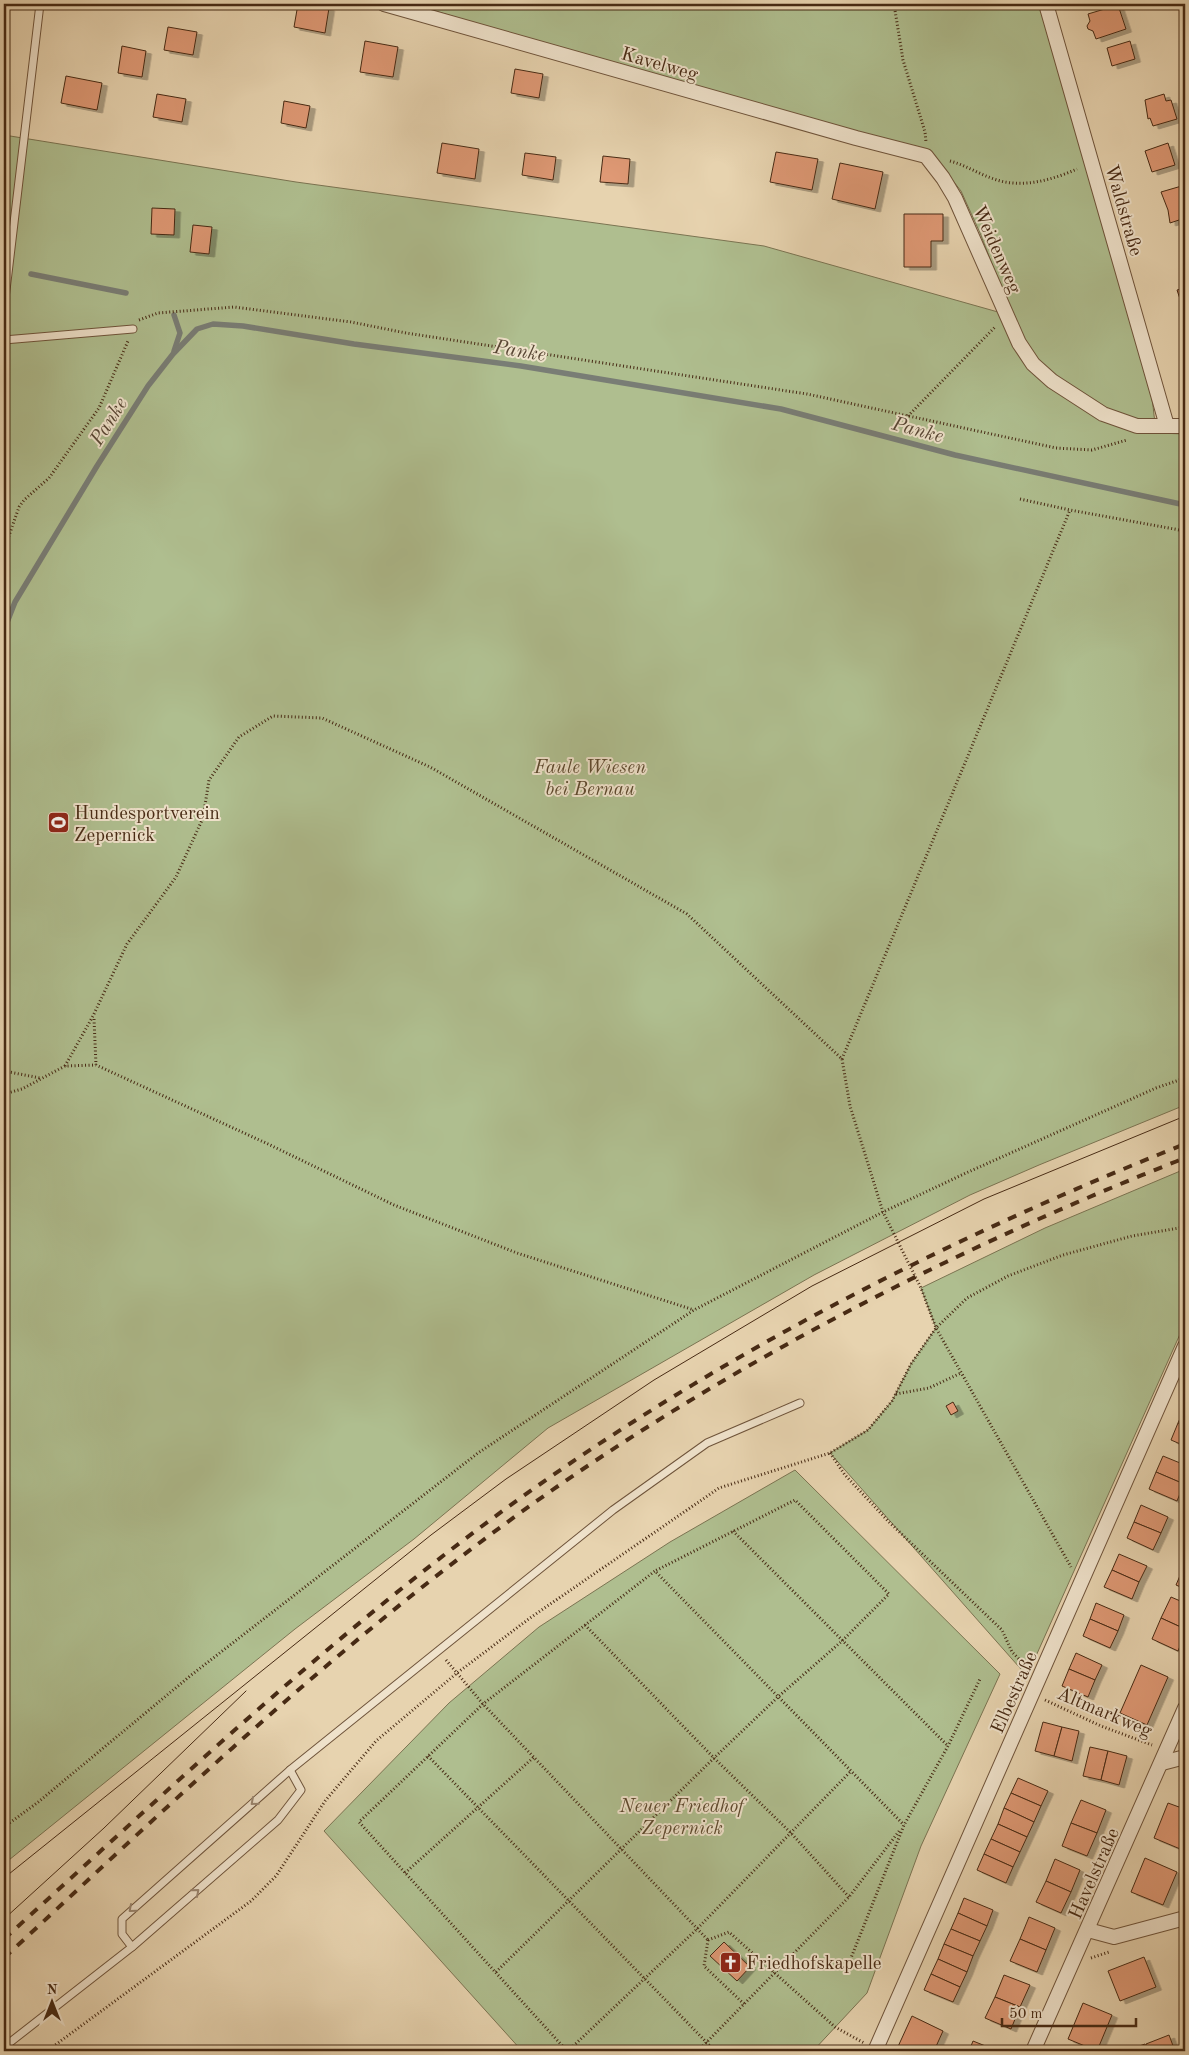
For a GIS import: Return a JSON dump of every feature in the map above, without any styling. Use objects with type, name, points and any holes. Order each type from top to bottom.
[{"type":"street","name":"Kavelweg","points":[[384,4],[856,138],[926,156]]},
{"type":"street","name":"Waldstraße","points":[[1046,4],[1167,426]]},
{"type":"street","name":"Weidenweg","points":[[926,156],[944,178],[955,198],[1019,343],[1033,364],[1052,381],[1103,414],[1137,426],[1185,426]]},
{"type":"street","name":"Elbestraße","points":[[875,2050],[1033,1695],[1185,1346]]},
{"type":"street","name":"Havelstraße","points":[[1033,2051],[1185,1708]]},
{"type":"street","points":[[1164,1757],[1185,1757]]},
{"type":"street","points":[[1088,1930],[1114,1937],[1185,1918]]},
{"type":"lane","points":[[4,307],[40,4]]},
{"type":"lane","points":[[4,340],[133,329]]},
{"type":"lane","points":[[132,1948],[122,1934],[122,1918],[290,1770],[613,1510],[707,1443],[800,1403]]},
{"type":"lane","points":[[4,2047],[132,1948],[278,1820],[301,1790],[290,1770]]},
{"type":"path","points":[[894,4],[903,60],[925,132],[926,156],[954,162],[993,179],[1014,184],[1061,176],[1092,163]]},
{"type":"path","points":[[4,550],[19,507],[24,500],[49,478],[99,408],[133,329],[140,319],[158,313],[234,307],[351,322],[406,333],[807,394],[1056,448],[1092,450],[1132,438]]},
{"type":"path","points":[[908,416],[1006,315]]},
{"type":"path","points":[[1020,499],[1185,531]]},
{"type":"path","points":[[1070,510],[842,1060],[850,1106],[883,1212],[921,1288],[936,1328],[1081,1585]]},
{"type":"path","points":[[65,1066],[94,1016],[127,944],[176,876],[203,818],[209,780],[239,737],[273,716],[322,718],[430,767],[687,914],[842,1060]]},
{"type":"path","points":[[94,1016],[96,1066]]},
{"type":"path","points":[[4,1094],[22,1089],[65,1066],[96,1066],[394,1204],[517,1253],[694,1310]]},
{"type":"path","points":[[4,1072],[42,1078]]},
{"type":"path","points":[[4,1827],[37,1803],[190,1676],[478,1453],[694,1310],[883,1212],[1156,1088],[1185,1078]]},
{"type":"path","points":[[46,2051],[251,1902],[276,1876],[325,1801],[376,1741],[457,1674],[530,1618],[719,1488],[830,1453],[868,1430],[895,1394],[911,1364],[936,1328],[968,1298],[1008,1276],[1064,1255],[1132,1236],[1185,1227]]},
{"type":"path","points":[[895,1394],[929,1388],[961,1373]]},
{"type":"path","points":[[830,1453],[845,1475],[889,1522],[1002,1630],[1012,1652],[1039,1678]]},
{"type":"path","points":[[496,1972],[714,1758],[779,1696],[842,1641],[889,1594],[795,1500],[655,1571],[483,1704],[359,1822],[568,2051],[697,1929],[851,1771]]},
{"type":"path","points":[[733,1531],[948,1746]]},
{"type":"path","points":[[655,1571],[904,1825]]},
{"type":"path","points":[[586,1625],[714,1758],[791,1833],[849,1897]]},
{"type":"path","points":[[439,1651],[483,1704],[708,1940]]},
{"type":"path","points":[[849,1963],[904,1825],[948,1746],[980,1678]]},
{"type":"path","name":"Altmarkweg","points":[[1033,1695],[1164,1757]]},
{"type":"path","points":[[428,1756],[715,2051]]},
{"type":"path","points":[[405,1873],[534,1757]]},
{"type":"path","points":[[698,2051],[849,1897],[904,1825]]},
{"type":"path","points":[[708,1940],[729,1932],[835,2027],[875,2050]]},
{"type":"path","points":[[708,1940],[704,1966],[744,2004]]},
{"type":"green space","name":"Faule Wiesen bei Bernau","points":[[412,4],[1040,4],[1152,399],[1157,433],[1185,434],[1185,1105],[970,1195],[814,1275],[548,1428],[414,1539],[295,1629],[4,1864],[4,135],[296,182],[764,246],[998,312],[1009,308],[980,233],[961,191],[932,154],[524,38]]},
{"type":"green space","points":[[1185,1169],[1185,1323],[1027,1676],[830,1453],[868,1430],[892,1401],[911,1364],[936,1328],[921,1288],[1045,1228]]},
{"type":"green space","name":"Neuer Friedhof Zepernick","points":[[795,1470],[1000,1674],[921,1846],[867,1993],[813,2051],[522,2051],[324,1831],[449,1703],[539,1627],[670,1542]]},
{"type":"building","points":[[298,4],[329,8],[325,33],[294,27]]},
{"type":"building","points":[[1118,5],[1126,29],[1096,39],[1093,31],[1088,29],[1087,26],[1090,21],[1088,14]]},
{"type":"building","points":[[168,27],[197,32],[193,55],[164,50]]},
{"type":"building","points":[[365,41],[398,47],[393,77],[360,72]]},
{"type":"building","points":[[1130,41],[1135,59],[1112,66],[1107,48]]},
{"type":"building","points":[[122,46],[146,51],[142,77],[118,73]]},
{"type":"building","points":[[515,69],[543,74],[539,98],[511,93]]},
{"type":"building","points":[[66,76],[102,83],[97,110],[61,103]]},
{"type":"building","points":[[157,94],[186,99],[182,122],[153,117]]},
{"type":"building","points":[[1164,94],[1166,101],[1171,100],[1177,119],[1153,126],[1150,118],[1148,119],[1145,100]]},
{"type":"building","points":[[284,101],[310,106],[306,128],[281,123]]},
{"type":"building","points":[[442,143],[479,149],[475,179],[437,173]]},
{"type":"building","points":[[1168,143],[1175,165],[1152,172],[1145,151]]},
{"type":"building","points":[[776,152],[818,159],[812,190],[770,182]]},
{"type":"building","points":[[525,153],[556,157],[553,180],[522,175]]},
{"type":"building","points":[[603,156],[630,159],[628,184],[600,182]]},
{"type":"building","points":[[840,163],[883,172],[875,209],[832,199]]},
{"type":"building","points":[[1185,185],[1185,218],[1170,223],[1168,210],[1161,192]]},
{"type":"building","points":[[152,208],[175,209],[174,235],[151,234]]},
{"type":"building","points":[[904,214],[943,214],[943,241],[931,241],[931,267],[904,267]]},
{"type":"building","points":[[193,225],[212,227],[209,254],[190,252]]},
{"type":"building","points":[[1185,288],[1185,311],[1184,311],[1177,290]]},
{"type":"building","points":[[953,1402],[958,1411],[951,1415],[946,1406]]},
{"type":"building","points":[[1185,1407],[1185,1426],[1178,1423]]},
{"type":"building","points":[[1178,1423],[1185,1426],[1185,1446],[1171,1440]]},
{"type":"building","points":[[1163,1456],[1185,1465],[1184,1484],[1156,1472]]},
{"type":"building","points":[[1156,1472],[1184,1484],[1177,1501],[1149,1489]]},
{"type":"building","points":[[1141,1505],[1168,1517],[1161,1533],[1134,1522]]},
{"type":"building","points":[[1134,1522],[1161,1533],[1153,1550],[1127,1538]]},
{"type":"building","points":[[1119,1554],[1147,1566],[1139,1582],[1112,1570]]},
{"type":"building","points":[[1185,1564],[1185,1589],[1176,1585]]},
{"type":"building","points":[[1112,1570],[1139,1582],[1132,1599],[1104,1587]]},
{"type":"building","points":[[1171,1597],[1185,1603],[1185,1629],[1161,1618]]},
{"type":"building","points":[[1096,1603],[1124,1615],[1118,1631],[1090,1619]]},
{"type":"building","points":[[1161,1618],[1185,1629],[1185,1634],[1178,1651],[1152,1639]]},
{"type":"building","points":[[1090,1619],[1118,1631],[1110,1648],[1083,1636]]},
{"type":"building","points":[[1076,1653],[1102,1665],[1095,1680],[1069,1669]]},
{"type":"building","points":[[1141,1665],[1168,1677],[1147,1725],[1120,1713]]},
{"type":"building","points":[[1069,1669],[1095,1680],[1088,1697],[1062,1686]]},
{"type":"building","points":[[1043,1722],[1062,1727],[1054,1756],[1035,1751]]},
{"type":"building","points":[[1062,1727],[1079,1731],[1072,1761],[1054,1756]]},
{"type":"building","points":[[1090,1747],[1108,1751],[1101,1780],[1083,1776]]},
{"type":"building","points":[[1108,1751],[1127,1756],[1119,1785],[1101,1780]]},
{"type":"building","points":[[1018,1778],[1048,1791],[1041,1806],[1011,1793]]},
{"type":"building","points":[[1185,1791],[1185,1851],[1154,1838],[1168,1803],[1179,1807]]},
{"type":"building","points":[[1011,1793],[1041,1806],[1034,1822],[1004,1808]]},
{"type":"building","points":[[1081,1800],[1106,1810],[1097,1833],[1071,1823]]},
{"type":"building","points":[[1004,1808],[1034,1822],[1027,1837],[998,1824]]},
{"type":"building","points":[[1071,1823],[1097,1833],[1087,1856],[1062,1846]]},
{"type":"building","points":[[998,1824],[1027,1837],[1020,1852],[991,1839]]},
{"type":"building","points":[[991,1839],[1020,1852],[1013,1867],[984,1854]]},
{"type":"building","points":[[984,1854],[1013,1867],[1006,1883],[977,1870]]},
{"type":"building","points":[[1145,1858],[1177,1872],[1163,1905],[1131,1892]]},
{"type":"building","points":[[1055,1859],[1080,1870],[1071,1892],[1046,1881]]},
{"type":"building","points":[[1046,1881],[1071,1892],[1061,1913],[1036,1902]]},
{"type":"building","points":[[964,1898],[993,1910],[987,1926],[958,1913]]},
{"type":"building","points":[[958,1913],[987,1926],[980,1941],[951,1929]]},
{"type":"building","points":[[1029,1917],[1055,1928],[1046,1950],[1020,1939]]},
{"type":"building","points":[[951,1929],[980,1941],[973,1956],[944,1944]]},
{"type":"building","points":[[1020,1939],[1046,1950],[1037,1972],[1010,1961]]},
{"type":"building","name":"Friedhofskapelle","points":[[724,1942],[750,1967],[737,1981],[710,1956]]},
{"type":"building","points":[[944,1944],[973,1956],[967,1972],[938,1959]]},
{"type":"building","points":[[1144,1957],[1156,1987],[1120,2001],[1108,1971]]},
{"type":"building","points":[[938,1959],[967,1972],[960,1987],[931,1974]]},
{"type":"building","points":[[931,1974],[960,1987],[953,2002],[924,1990]]},
{"type":"building","points":[[1004,1975],[1030,1985],[1020,2007],[995,1997]]},
{"type":"building","points":[[995,1997],[1020,2007],[1011,2029],[985,2018]]},
{"type":"building","points":[[1083,2003],[1112,2015],[1097,2051],[1068,2039]]},
{"type":"building","points":[[912,2016],[943,2031],[934,2051],[896,2051]]},
{"type":"building","points":[[1169,2035],[1175,2051],[1149,2051],[1146,2044]]},
{"type":"building","points":[[973,2041],[998,2051],[969,2051]]},
{"type":"building","points":[[1145,2044],[1148,2051],[1125,2051]]},
{"type":"waterway","points":[[31,274],[126,293]]},
{"type":"waterway","points":[[174,315],[180,333],[174,351]]},
{"type":"waterway","name":"Panke","points":[[4,630],[15,602],[148,386],[173,354],[197,329],[213,324],[243,326],[354,344],[521,366],[781,409],[955,455],[1185,505]]},
{"type":"tram line","points":[[4,1878],[431,1535],[506,1479],[654,1380],[812,1286],[984,1199],[1185,1116]]},
{"type":"tram line","points":[[4,1919],[104,1828],[246,1691]]},
{"type":"railway","points":[[4,1939],[228,1736],[401,1589],[461,1542],[545,1481],[631,1423],[719,1369],[809,1318],[901,1270],[1089,1183],[1185,1144]]},
{"type":"railway","points":[[4,1958],[219,1760],[367,1632],[521,1512],[601,1457],[741,1370],[885,1292],[1033,1221],[1185,1158]]},
{"type":"place","name":"Hundesportverein Zepernick","points":[[58,823]]},
{"type":"place","name":"Friedhofskapelle","points":[[730,1962]]}]
